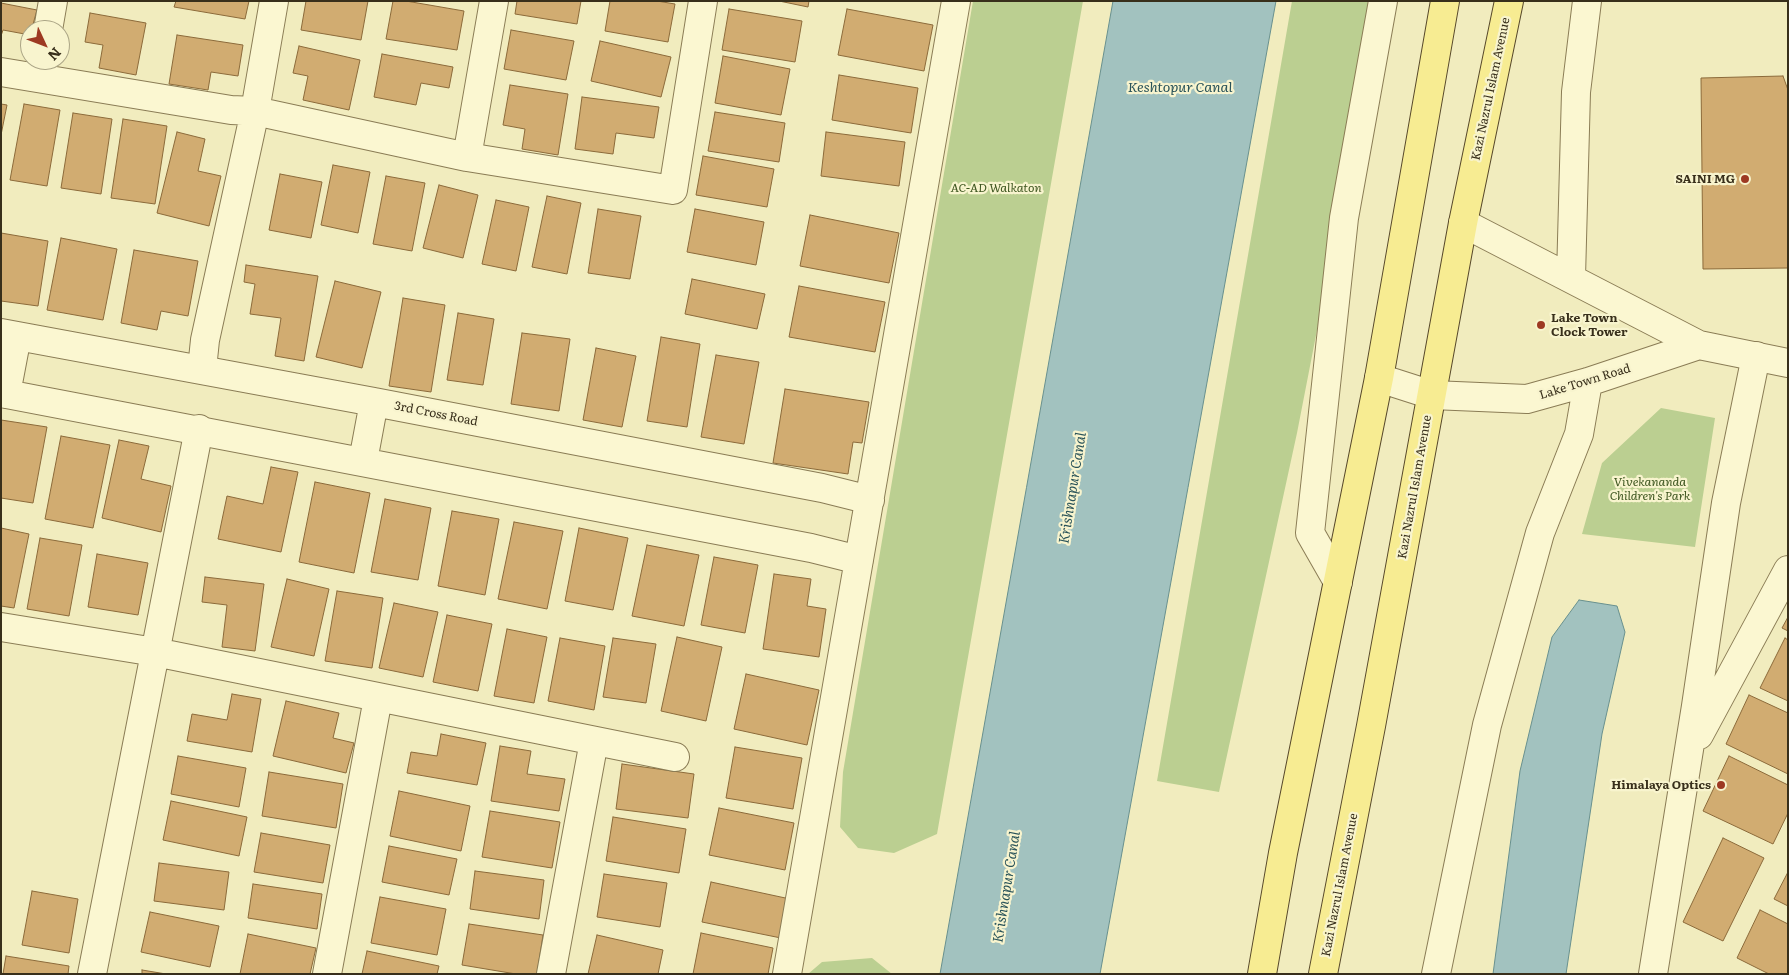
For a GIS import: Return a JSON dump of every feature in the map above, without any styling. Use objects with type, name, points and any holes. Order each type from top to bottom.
[{"type":"main road","points":[[1262,974],[1284,853],[1379,378],[1445,1]]},
{"type":"main road","name":"Kazi Nazrul Islam Avenue","points":[[1323,974],[1463,223],[1509,1]]},
{"type":"street","points":[[50,20],[53,1]]},
{"type":"street","points":[[202,369],[205,340],[255,111],[274,1]]},
{"type":"street","points":[[467,157],[494,1]]},
{"type":"street","points":[[1,72],[41,70],[230,110],[255,111],[467,157],[673,190],[703,1]]},
{"type":"street","points":[[787,974],[956,1]]},
{"type":"street","points":[[1338,582],[1310,533],[1344,218],[1383,1]]},
{"type":"street","points":[[1571,277],[1576,92],[1588,1]]},
{"type":"street","points":[[1463,223],[1571,277],[1699,345]]},
{"type":"street","points":[[9,334],[4,393],[811,548],[859,560]]},
{"type":"street","name":"3rd Cross Road","points":[[9,334],[202,369],[822,488],[870,500]]},
{"type":"street","name":"Lake Town Road","points":[[1379,378],[1432,395],[1527,399],[1588,382],[1699,345],[1788,363]]},
{"type":"street","points":[[1653,974],[1689,754],[1726,503],[1756,356]]},
{"type":"street","points":[[1436,974],[1487,725],[1540,533],[1579,434],[1588,382]]},
{"type":"street","points":[[363,461],[374,402]]},
{"type":"street","points":[[92,974],[199,429]]},
{"type":"street","points":[[1689,754],[1788,570]]},
{"type":"street","points":[[1,627],[155,652],[675,757]]},
{"type":"street","points":[[327,974],[378,698]]},
{"type":"street","points":[[551,974],[594,741]]},
{"type":"green space","name":"AC-AD Walkaton","points":[[973,1],[1083,1],[937,834],[894,853],[858,848],[840,827],[843,772]]},
{"type":"green space","points":[[1292,1],[1381,1],[1297,433],[1219,792],[1157,781]]},
{"type":"green space","name":"Vivekananda Children's Park","points":[[1661,408],[1715,418],[1695,547],[1582,534],[1602,463]]},
{"type":"green space","points":[[872,958],[892,974],[808,974],[822,962]]},
{"type":"water","name":"Keshtopur Canal","points":[[1113,1],[1276,1],[1100,974],[940,974]]},
{"type":"water","points":[[1579,600],[1617,606],[1625,632],[1602,734],[1566,974],[1493,974],[1520,771],[1552,637]]},
{"type":"building","points":[[176,1],[249,1],[245,19],[174,7]]},
{"type":"building","points":[[306,1],[368,1],[361,40],[301,30]]},
{"type":"building","points":[[393,1],[406,1],[464,11],[457,50],[386,39]]},
{"type":"building","points":[[517,1],[581,1],[577,24],[515,14]]},
{"type":"building","points":[[610,1],[657,1],[675,4],[668,42],[605,31]]},
{"type":"building","points":[[779,1],[809,1],[808,7]]},
{"type":"building","points":[[1,3],[37,10],[34,20],[20,20],[20,33],[3,30],[1,36]]},
{"type":"building","points":[[729,9],[802,21],[795,62],[722,50]]},
{"type":"building","points":[[847,9],[933,25],[924,71],[838,55]]},
{"type":"building","points":[[90,13],[146,23],[136,75],[99,68],[103,45],[85,42]]},
{"type":"building","points":[[511,30],[574,41],[566,80],[504,69]]},
{"type":"building","points":[[177,35],[243,45],[238,76],[211,72],[208,90],[169,84]]},
{"type":"building","points":[[600,41],[671,57],[661,97],[591,81]]},
{"type":"building","points":[[299,46],[360,60],[349,110],[303,100],[308,76],[293,73]]},
{"type":"building","points":[[382,54],[453,67],[449,88],[421,83],[416,105],[374,97]]},
{"type":"building","points":[[723,56],[790,69],[781,115],[715,103]]},
{"type":"building","points":[[839,75],[918,88],[911,133],[832,120]]},
{"type":"building","name":"SAINI MG","points":[[1783,76],[1788,90],[1788,268],[1703,269],[1701,78]]},
{"type":"building","points":[[510,85],[568,94],[558,155],[522,149],[525,129],[503,125]]},
{"type":"building","points":[[582,97],[659,107],[654,138],[616,133],[613,154],[575,149]]},
{"type":"building","points":[[1,104],[7,105],[1,135]]},
{"type":"building","points":[[24,104],[60,110],[47,186],[10,180]]},
{"type":"building","points":[[715,112],[785,123],[779,162],[708,151]]},
{"type":"building","points":[[73,113],[112,119],[101,194],[61,188]]},
{"type":"building","points":[[123,119],[167,126],[155,204],[111,198]]},
{"type":"building","points":[[177,132],[205,139],[198,171],[221,176],[209,226],[157,213]]},
{"type":"building","points":[[826,132],[905,142],[899,186],[821,176]]},
{"type":"building","points":[[703,156],[774,169],[767,207],[696,195]]},
{"type":"building","points":[[333,165],[370,172],[358,233],[321,225]]},
{"type":"building","points":[[280,174],[322,182],[311,238],[269,230]]},
{"type":"building","points":[[386,176],[425,183],[412,251],[373,244]]},
{"type":"building","points":[[439,185],[478,195],[463,258],[423,248]]},
{"type":"building","points":[[547,196],[581,203],[567,274],[532,267]]},
{"type":"building","points":[[496,200],[529,207],[516,271],[482,264]]},
{"type":"building","points":[[598,209],[641,216],[630,279],[588,273]]},
{"type":"building","points":[[695,209],[764,222],[756,265],[687,252]]},
{"type":"building","points":[[810,215],[899,233],[889,283],[800,266]]},
{"type":"building","points":[[1,233],[48,241],[38,306],[1,301]]},
{"type":"building","points":[[61,238],[117,249],[103,320],[47,310]]},
{"type":"building","points":[[134,250],[198,261],[188,316],[161,311],[157,330],[121,323]]},
{"type":"building","points":[[246,265],[318,276],[304,361],[275,356],[281,318],[250,314],[255,284],[244,282]]},
{"type":"building","points":[[692,279],[765,294],[757,329],[685,314]]},
{"type":"building","points":[[335,281],[381,292],[362,368],[316,357]]},
{"type":"building","points":[[799,286],[885,302],[875,352],[789,337]]},
{"type":"building","points":[[403,298],[445,305],[431,392],[389,386]]},
{"type":"building","points":[[458,313],[494,319],[483,385],[447,380]]},
{"type":"building","points":[[522,333],[570,339],[559,411],[511,404]]},
{"type":"building","points":[[661,337],[700,344],[687,427],[647,421]]},
{"type":"building","points":[[596,348],[636,356],[622,427],[583,420]]},
{"type":"building","points":[[716,355],[759,362],[744,444],[701,437]]},
{"type":"building","points":[[785,389],[869,402],[862,443],[853,442],[848,474],[773,463]]},
{"type":"building","points":[[1,420],[47,427],[33,503],[1,498]]},
{"type":"building","points":[[61,436],[110,445],[93,528],[45,519]]},
{"type":"building","points":[[119,440],[149,446],[141,479],[171,486],[161,532],[102,518]]},
{"type":"building","points":[[271,467],[298,472],[281,552],[218,539],[227,496],[263,504]]},
{"type":"building","points":[[315,482],[370,493],[354,573],[299,562]]},
{"type":"building","points":[[385,499],[431,508],[418,580],[371,572]]},
{"type":"building","points":[[452,511],[499,519],[485,595],[438,586]]},
{"type":"building","points":[[514,522],[563,531],[547,609],[498,599]]},
{"type":"building","points":[[1,528],[29,534],[14,608],[1,606]]},
{"type":"building","points":[[579,528],[628,538],[613,610],[565,601]]},
{"type":"building","points":[[40,538],[82,545],[69,616],[27,609]]},
{"type":"building","points":[[647,545],[699,555],[684,626],[632,616]]},
{"type":"building","points":[[97,554],[148,563],[138,615],[88,607]]},
{"type":"building","points":[[714,557],[758,565],[745,633],[701,625]]},
{"type":"building","points":[[774,574],[811,579],[807,606],[826,609],[819,657],[763,649]]},
{"type":"building","points":[[205,577],[264,584],[255,651],[222,647],[227,605],[202,602]]},
{"type":"building","points":[[287,579],[329,589],[314,656],[271,647]]},
{"type":"building","points":[[337,591],[383,598],[372,668],[325,661]]},
{"type":"building","points":[[394,603],[438,612],[423,677],[379,668]]},
{"type":"building","points":[[447,615],[492,624],[478,691],[433,682]]},
{"type":"building","points":[[1788,617],[1788,631],[1782,628]]},
{"type":"building","points":[[507,629],[547,637],[534,703],[494,696]]},
{"type":"building","points":[[677,637],[722,647],[706,721],[661,711]]},
{"type":"building","points":[[560,638],[605,646],[594,710],[548,701]]},
{"type":"building","points":[[613,638],[656,644],[646,703],[603,697]]},
{"type":"building","points":[[1785,638],[1788,640],[1788,701],[1760,688]]},
{"type":"building","points":[[746,674],[819,690],[807,745],[734,729]]},
{"type":"building","points":[[232,694],[261,699],[252,752],[187,741],[192,714],[227,720]]},
{"type":"building","points":[[1749,695],[1788,713],[1788,774],[1726,744]]},
{"type":"building","points":[[286,701],[339,713],[333,738],[354,743],[346,773],[273,756]]},
{"type":"building","points":[[441,734],[486,743],[477,785],[407,773],[411,752],[437,756]]},
{"type":"building","points":[[500,746],[531,751],[527,774],[565,779],[559,811],[491,801]]},
{"type":"building","points":[[735,747],[802,758],[793,809],[726,798]]},
{"type":"building","points":[[178,756],[246,768],[239,807],[171,794]]},
{"type":"building","points":[[1729,756],[1788,785],[1788,813],[1773,844],[1703,811]]},
{"type":"building","points":[[622,764],[694,774],[688,818],[616,809]]},
{"type":"building","points":[[269,772],[343,784],[336,828],[262,816]]},
{"type":"building","points":[[399,791],[470,806],[461,851],[390,836]]},
{"type":"building","points":[[171,801],[247,817],[239,856],[163,840]]},
{"type":"building","points":[[719,808],[794,823],[785,870],[709,855]]},
{"type":"building","points":[[490,811],[560,822],[552,868],[482,857]]},
{"type":"building","points":[[613,817],[686,829],[679,873],[606,861]]},
{"type":"building","points":[[261,833],[330,845],[323,883],[254,872]]},
{"type":"building","points":[[1723,838],[1764,858],[1723,941],[1683,922]]},
{"type":"building","points":[[389,846],[457,859],[449,895],[382,882]]},
{"type":"building","points":[[159,863],[229,872],[224,910],[154,901]]},
{"type":"building","points":[[475,871],[544,880],[539,919],[470,909]]},
{"type":"building","points":[[1788,872],[1788,906],[1774,899]]},
{"type":"building","points":[[604,874],[667,883],[660,927],[597,917]]},
{"type":"building","points":[[711,882],[790,899],[781,938],[702,922]]},
{"type":"building","points":[[253,884],[322,894],[317,929],[248,918]]},
{"type":"building","points":[[32,891],[78,899],[69,953],[22,945]]},
{"type":"building","points":[[380,897],[446,909],[437,955],[371,943]]},
{"type":"building","points":[[1760,910],[1788,924],[1788,974],[1769,974],[1737,958]]},
{"type":"building","points":[[150,912],[219,926],[210,967],[141,952]]},
{"type":"building","points":[[469,924],[543,935],[537,974],[516,974],[462,965]]},
{"type":"building","points":[[701,933],[773,948],[768,974],[693,974]]},
{"type":"building","points":[[248,934],[316,948],[310,974],[240,974]]},
{"type":"building","points":[[597,935],[663,950],[658,974],[588,974]]},
{"type":"building","points":[[367,951],[439,966],[437,974],[362,974]]},
{"type":"building","points":[[6,956],[69,966],[68,974],[3,974]]},
{"type":"building","points":[[142,970],[166,974],[142,974]]},
{"type":"place","name":"SAINI MG","points":[[1745,179]]},
{"type":"place","name":"Lake Town Clock Tower","points":[[1541,325]]},
{"type":"place","name":"Himalaya Optics","points":[[1721,785]]},
{"type":"water label","name":"Krishnapur Canal","points":[[1073,488]]},
{"type":"water label","name":"Krishnapur Canal","points":[[1007,887]]}]
